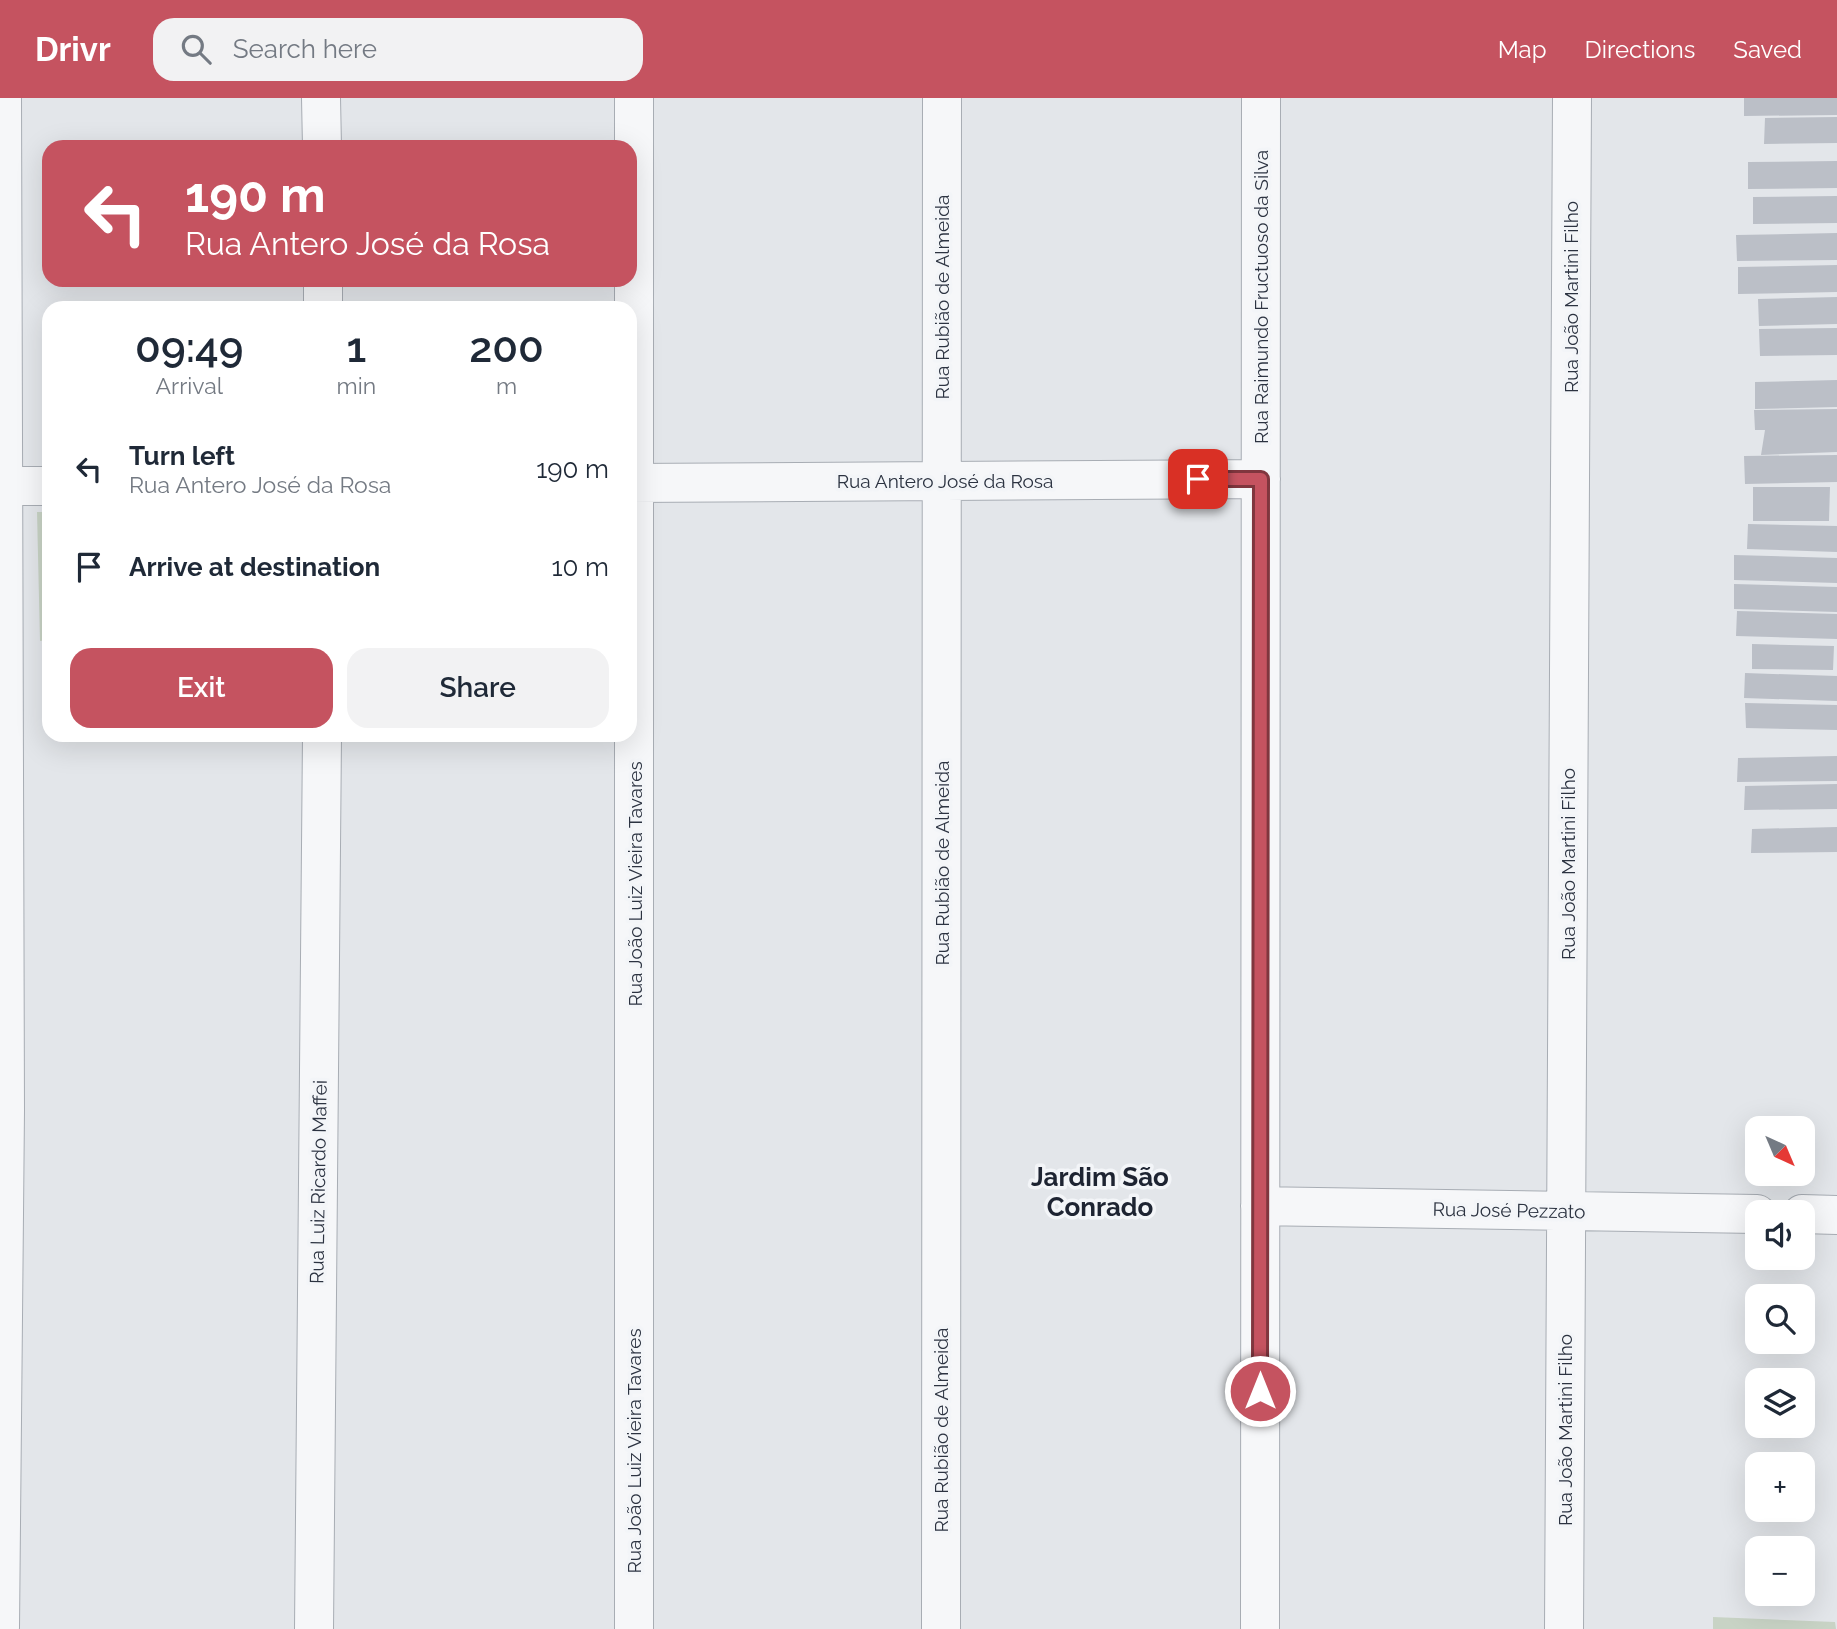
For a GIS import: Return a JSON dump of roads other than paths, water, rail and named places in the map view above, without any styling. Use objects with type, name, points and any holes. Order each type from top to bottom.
[{"type":"street","points":[[0,1627],[3,1110],[2,98]]},
{"type":"street","points":[[321,98],[321,140]]},
{"type":"street","name":"Rua João Luiz Vieira Tavares","points":[[634,98],[634,140]]},
{"type":"street","name":"Rua Rubião de Almeida","points":[[941,1629],[942,98]]},
{"type":"street","name":"Rua Raimundo Fructuoso da Silva","points":[[1260,1629],[1261,98]]},
{"type":"street","name":"Rua João Martini Filho","points":[[1564,1629],[1572,98]]},
{"type":"street","name":"Rua Antero José da Rosa","points":[[637,483],[1261,479]]},
{"type":"street","points":[[1,486],[42,486]]},
{"type":"street","name":"Rua Luiz Ricardo Maffei","points":[[314,1629],[322,742]]},
{"type":"street","name":"Rua João Luiz Vieira Tavares","points":[[633,742],[634,1629]]},
{"type":"street","name":"Rua José Pezzato","points":[[1260,1206],[1745,1214]]},
{"type":"street","points":[[1815,1214],[1837,1215]]},
{"type":"district","name":"Jardim São Conrado","points":[[1100,1192]]}]
